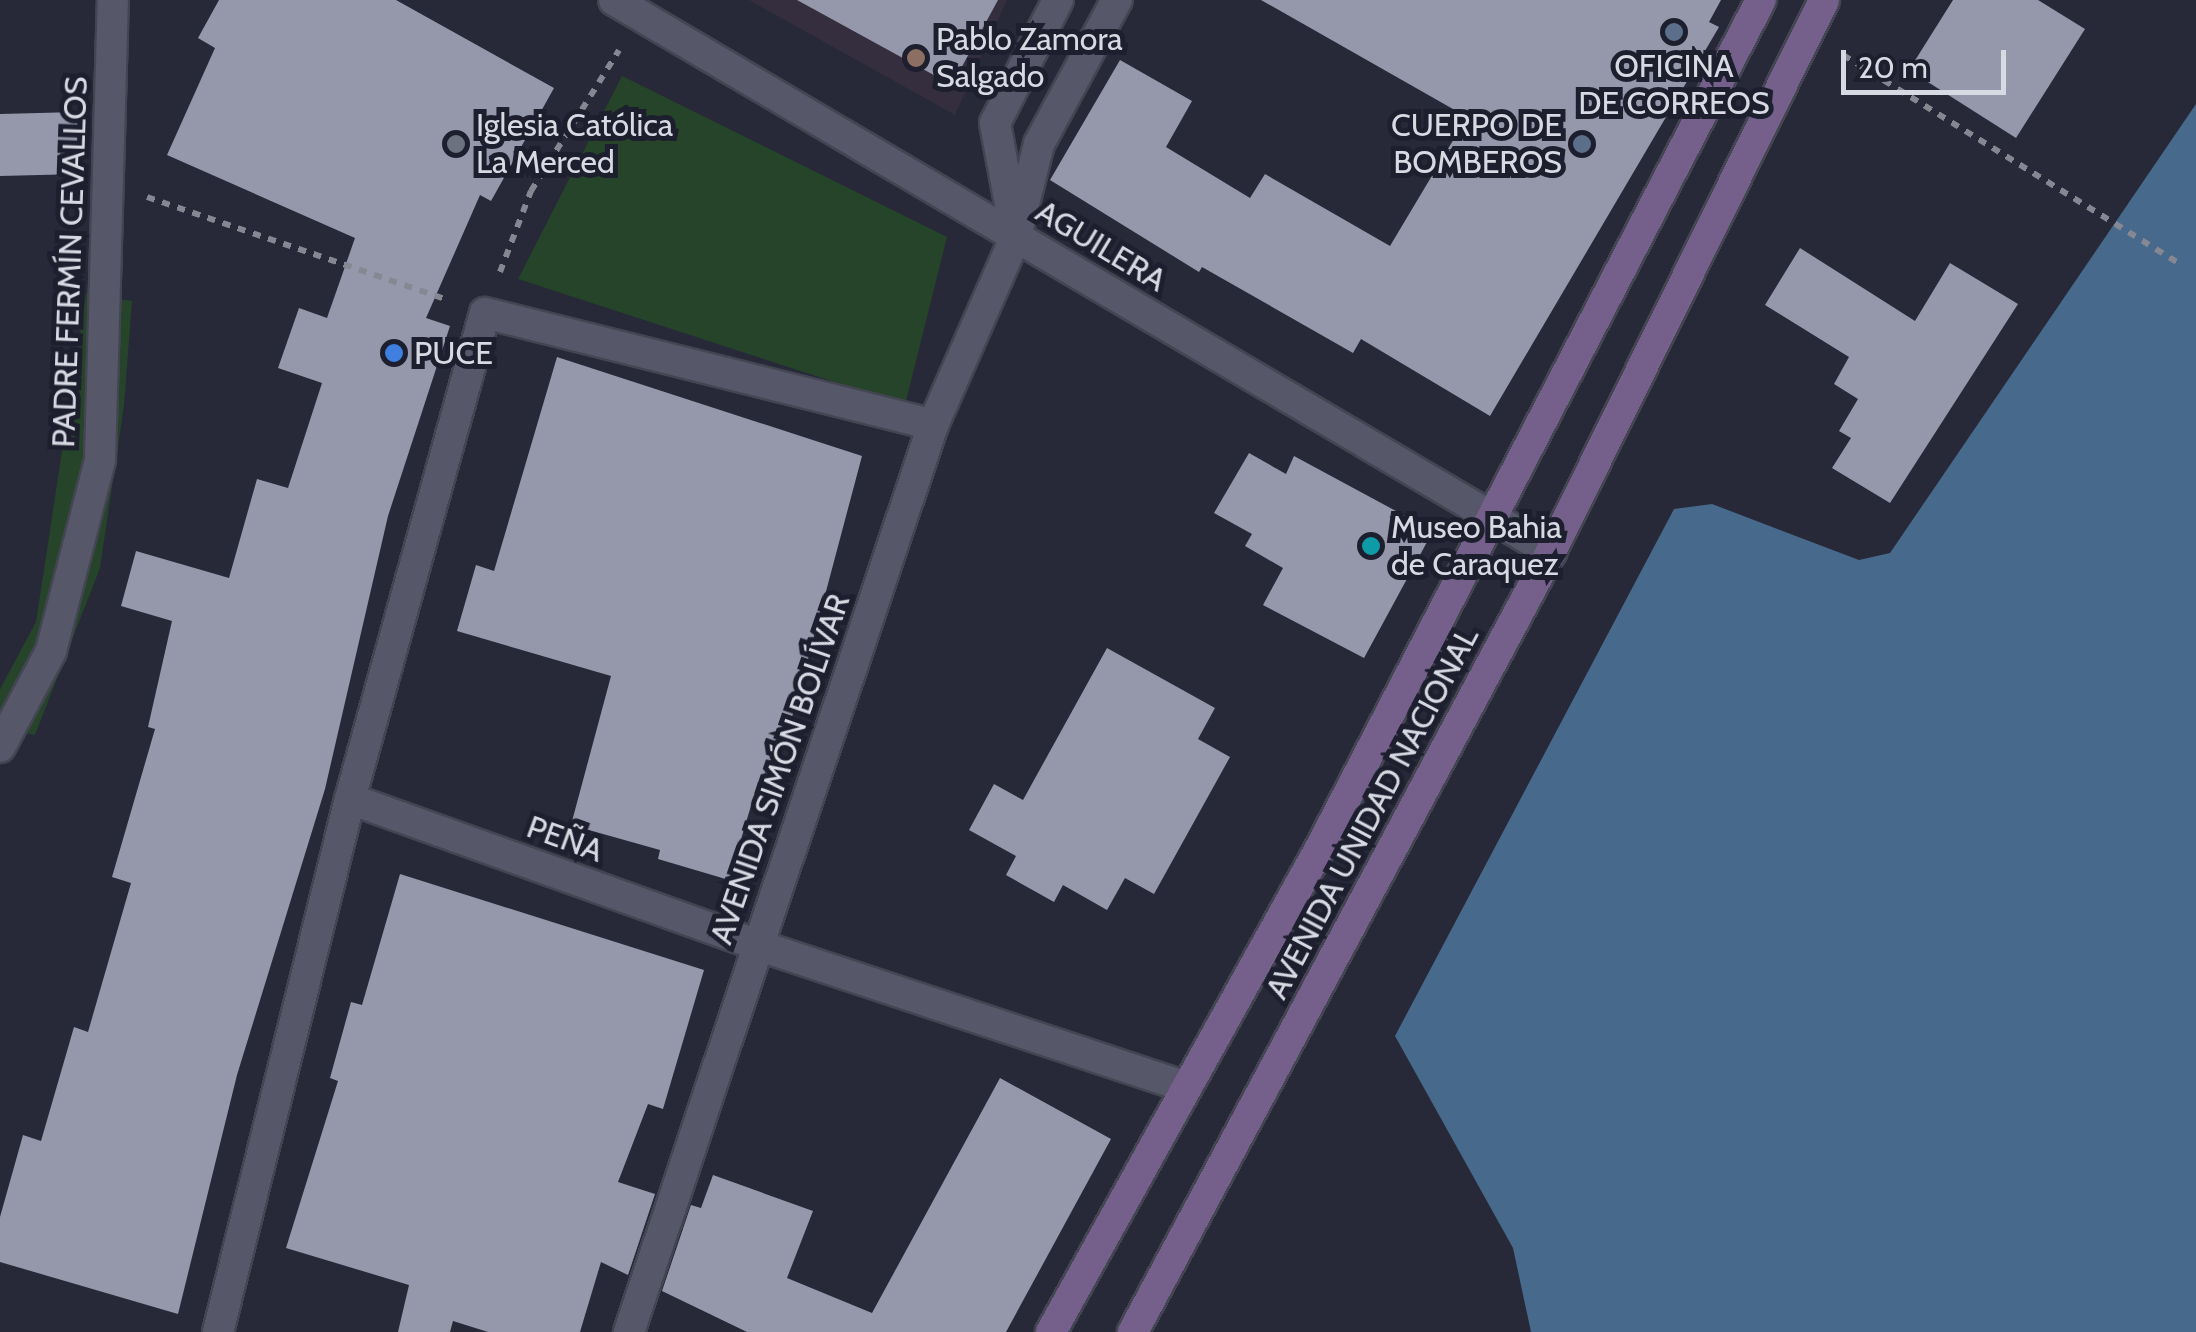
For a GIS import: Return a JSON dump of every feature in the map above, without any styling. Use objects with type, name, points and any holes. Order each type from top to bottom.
[{"type":"main road","points":[[1051,1332],[1183,1086],[1319,850],[1488,517],[1761,0]]},
{"type":"main road","name":"AVENIDA UNIDAD NACIONAL","points":[[1133,1332],[1551,552],[1824,0]]},
{"type":"street","name":"PADRE FERMÍN CEVALLOS","points":[[0,746],[50,651],[100,460],[113,0]]},
{"type":"street","points":[[1016,236],[995,123],[1058,0]]},
{"type":"street","name":"AVENIDA SIMÓN BOLÍVAR","points":[[629,1332],[934,425],[1016,236],[1039,144],[1116,0]]},
{"type":"street","name":"AGUILERA","points":[[627,8],[1551,552]]},
{"type":"street","points":[[218,1332],[350,799],[485,312],[934,425]]},
{"type":"street","name":"PEÑA","points":[[350,799],[757,944],[1183,1086]]},
{"type":"path","points":[[109,184],[485,312],[531,190],[627,8]]},
{"type":"path","points":[[1806,32],[2182,265]]},
{"type":"shaded area","name":"Pablo Zamora Salgado","points":[[749,0],[1007,0],[955,115]]},
{"type":"green space","points":[[622,76],[947,237],[905,405],[518,279]]},
{"type":"green space","points":[[86,294],[132,301],[124,405],[100,568],[35,735],[0,728],[0,689],[36,622]]},
{"type":"water","points":[[2196,104],[2196,1332],[1531,1332],[1513,1248],[1395,1036],[1674,509],[1712,504],[1859,560],[1890,553]]},
{"type":"building","points":[[219,0],[396,0],[554,88],[491,201],[480,195],[426,318],[450,326],[388,516],[325,789],[237,1075],[178,1314],[0,1262],[0,1217],[23,1135],[41,1141],[74,1027],[88,1032],[131,883],[112,877],[155,729],[148,727],[172,621],[121,606],[136,551],[229,578],[257,479],[288,488],[322,383],[278,368],[299,308],[327,318],[355,238],[167,155],[215,48],[198,38]]},
{"type":"building","points":[[797,0],[998,0],[952,85]]},
{"type":"building","points":[[1261,0],[1721,0],[1709,22],[1719,27],[1490,416],[1361,339],[1353,353],[1202,267],[1199,272],[1050,180],[1120,60],[1192,101],[1166,147],[1250,198],[1265,174],[1390,246],[1467,117]]},
{"type":"building","points":[[1953,0],[2038,0],[2085,29],[2016,138],[1909,70]]},
{"type":"building","points":[[77,112],[79,174],[0,176],[0,114]]},
{"type":"building","points":[[1800,248],[1915,321],[1950,263],[2018,304],[1890,503],[1832,468],[1851,438],[1839,431],[1858,399],[1834,384],[1849,357],[1765,305]]},
{"type":"building","points":[[557,357],[862,456],[795,708],[768,785],[758,782],[729,880],[658,859],[660,850],[571,825],[611,676],[457,631],[476,565],[494,571]]},
{"type":"building","points":[[1249,453],[1286,474],[1294,456],[1433,531],[1364,658],[1263,605],[1283,568],[1245,546],[1252,534],[1214,513]]},
{"type":"building","points":[[1107,648],[1215,708],[1198,739],[1230,757],[1154,894],[1125,878],[1107,910],[1063,885],[1054,902],[1006,875],[1016,856],[969,830],[994,784],[1023,800]]},
{"type":"building","points":[[400,874],[704,970],[663,1109],[648,1104],[618,1182],[655,1194],[628,1275],[601,1262],[580,1332],[488,1332],[453,1321],[450,1332],[398,1332],[409,1285],[286,1248],[338,1081],[330,1078],[351,1002],[362,1005]]},
{"type":"building","points":[[1000,1078],[1111,1139],[1006,1332],[747,1332],[662,1291],[691,1205],[701,1208],[713,1175],[813,1211],[787,1278],[872,1313]]},
{"type":"place","name":"OFICINA DE CORREOS","points":[[1674,32]]},
{"type":"place","name":"Pablo Zamora Salgado","points":[[916,58]]},
{"type":"place","name":"Iglesia Católica La Merced","points":[[456,144]]},
{"type":"place","name":"CUERPO DE BOMBEROS","points":[[1582,144]]},
{"type":"place","name":"PUCE","points":[[394,353]]},
{"type":"place","name":"Museo Bahia de Caraquez","points":[[1371,546]]}]
